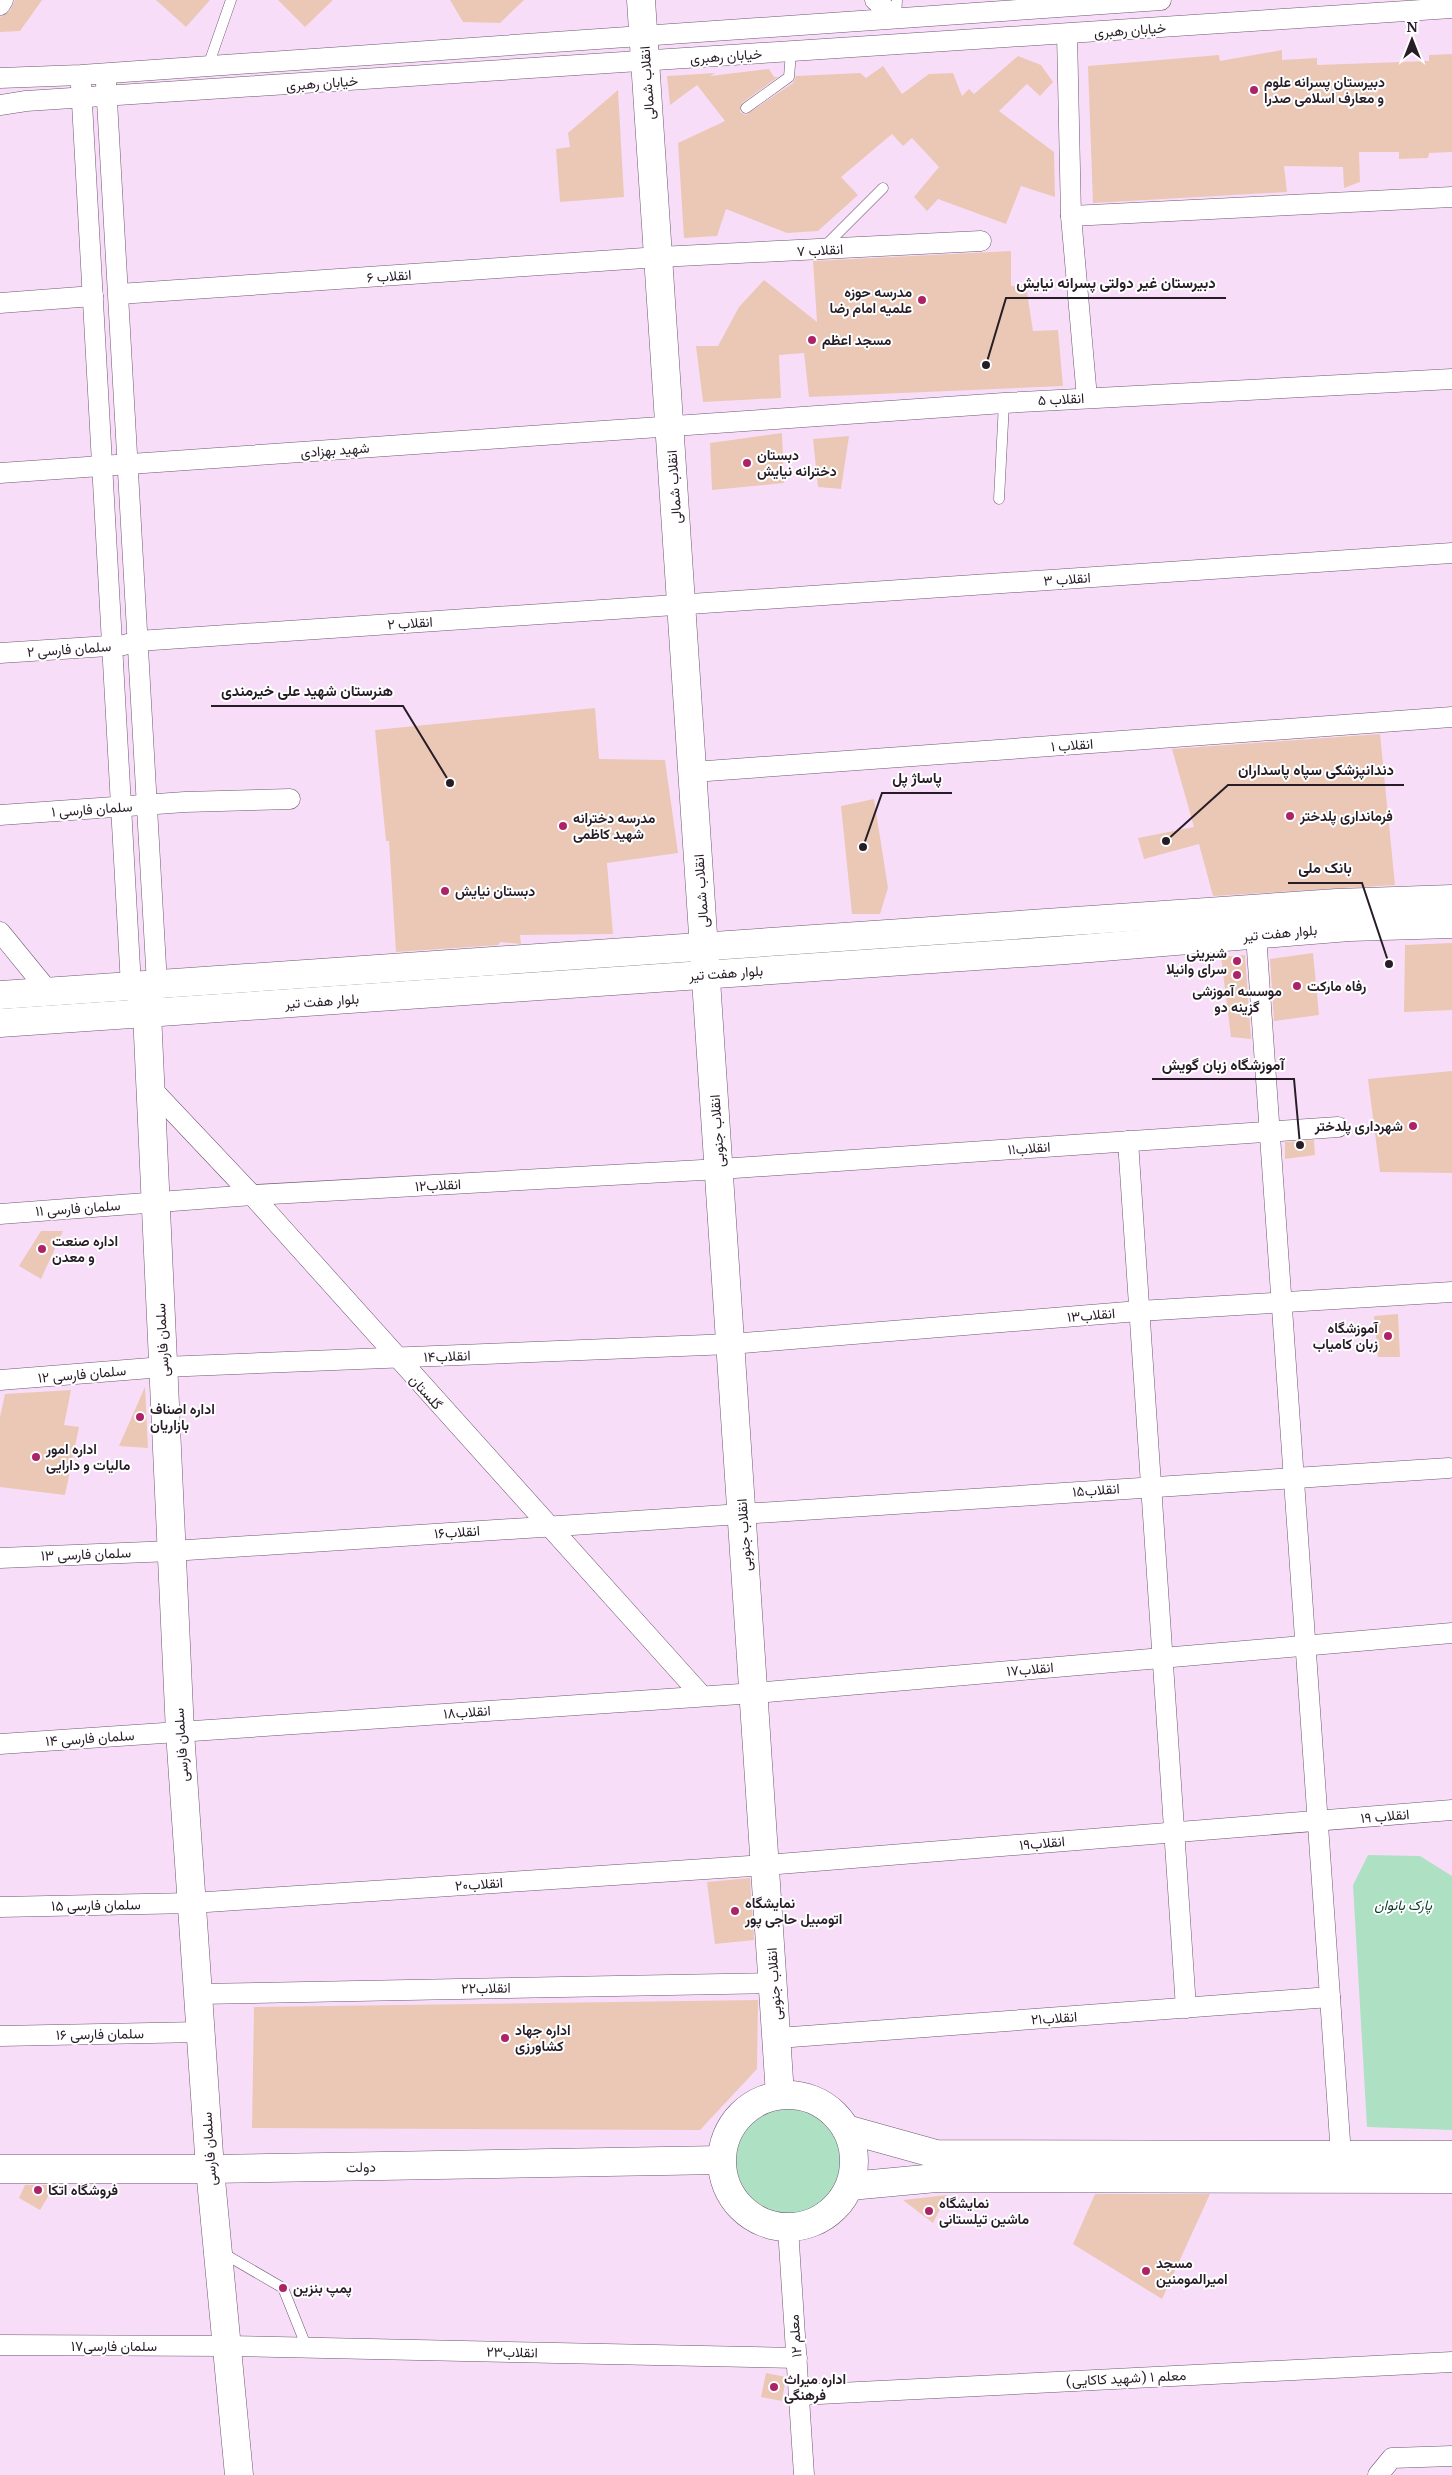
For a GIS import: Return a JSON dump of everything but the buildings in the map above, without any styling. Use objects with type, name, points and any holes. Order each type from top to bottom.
[{"type":"main road","name":"انقلاب شمالی","points":[[641,0],[707,974]]},
{"type":"main road","name":"بلوار هفت تیر","points":[[0,995],[1327,904],[1452,899]]},
{"type":"main road","name":"بلوار هفت تیر","points":[[0,1023],[1349,927],[1452,924]]},
{"type":"main road","name":"انقلاب جنوبی","points":[[707,974],[778,2038],[780,2096]]},
{"type":"main road","name":"سلمان فارسی","points":[[147,1013],[180,1732],[210,2170],[239,2475]]},
{"type":"main road","points":[[780,2096],[799,2096],[818,2102],[834,2114],[846,2129],[853,2147],[854,2167],[850,2186],[840,2203],[826,2216],[808,2225],[788,2228],[767,2225],[748,2215],[734,2200],[724,2181],[721,2160],[724,2141],[732,2124],[745,2110],[761,2100],[780,2096]]},
{"type":"main road","points":[[846,2129],[936,2154],[1452,2155]]},
{"type":"main road","name":"دولت","points":[[0,2170],[210,2170],[721,2160]]},
{"type":"main road","points":[[850,2186],[936,2178],[1452,2179]]},
{"type":"street","points":[[0,5],[3,0]]},
{"type":"street","points":[[875,0],[896,9]]},
{"type":"street","name":"خیابان رهبری","points":[[0,105],[26,101],[107,97],[644,49],[896,9],[1161,0]]},
{"type":"street","name":"خیابان رهبری","points":[[0,78],[106,74],[208,66],[644,49],[791,52],[1452,8]]},
{"type":"street","points":[[1067,34],[1071,216],[1087,398]]},
{"type":"street","points":[[106,74],[147,805],[144,985]]},
{"type":"street","points":[[81,75],[121,807],[147,1013]]},
{"type":"street","points":[[1071,216],[1452,197]]},
{"type":"street","name":"انقلاب ۷","points":[[659,257],[981,241]]},
{"type":"street","name":"انقلاب ۶","points":[[119,294],[659,257]]},
{"type":"street","points":[[0,303],[93,296]]},
{"type":"street","name":"انقلاب ۵","points":[[670,428],[1004,403],[1452,379]]},
{"type":"street","name":"شهید بهزادی","points":[[0,473],[670,428]]},
{"type":"street","name":"انقلاب ۳","points":[[682,605],[1452,553]]},
{"type":"street","name":"انقلاب ۲","points":[[138,641],[682,605]]},
{"type":"street","name":"سلمان فارسی ۲","points":[[0,653],[112,646],[138,641]]},
{"type":"street","name":"انقلاب ۱","points":[[693,772],[1452,717]]},
{"type":"street","name":"سلمان فارسی ۱","points":[[0,815],[185,802],[290,800]]},
{"type":"street","points":[[0,932],[48,992]]},
{"type":"street","points":[[1256,935],[1341,2155]]},
{"type":"street","name":"گلستان","points":[[150,1087],[252,1195],[396,1358],[702,1696]]},
{"type":"street","name":"انقلاب۱۱","points":[[720,1169],[1338,1127]]},
{"type":"street","points":[[1128,1141],[1186,2008]]},
{"type":"street","name":"انقلاب۱۲","points":[[156,1202],[720,1169]]},
{"type":"street","name":"سلمان فارسی ۱۱","points":[[0,1214],[156,1202]]},
{"type":"street","name":"انقلاب۱۳","points":[[731,1344],[1139,1311],[1452,1292]]},
{"type":"street","name":"انقلاب۱۴","points":[[163,1367],[731,1344]]},
{"type":"street","name":"سلمان فارسی ۱۲","points":[[0,1380],[163,1367]]},
{"type":"street","name":"انقلاب۱۵","points":[[743,1513],[1449,1468]]},
{"type":"street","name":"انقلاب۱۶","points":[[172,1551],[743,1513]]},
{"type":"street","name":"سلمان فارسی ۱۳","points":[[0,1558],[172,1551]]},
{"type":"street","name":"انقلاب۱۷","points":[[754,1692],[1452,1633]]},
{"type":"street","name":"انقلاب۱۸","points":[[180,1732],[754,1692]]},
{"type":"street","name":"سلمان فارسی ۱۴","points":[[0,1744],[180,1732]]},
{"type":"street","name":"انقلاب ۱۹","points":[[1318,1821],[1452,1810]]},
{"type":"street","name":"انقلاب۱۹","points":[[766,1865],[1318,1821]]},
{"type":"street","name":"انقلاب۲۰","points":[[192,1903],[766,1865]]},
{"type":"street","name":"سلمان فارسی ۱۵","points":[[0,1906],[192,1903]]},
{"type":"street","name":"انقلاب۲۲","points":[[198,1994],[774,1983]]},
{"type":"street","name":"انقلاب۲۱","points":[[778,2038],[1330,1997]]},
{"type":"street","name":"سلمان فارسی ۱۶","points":[[0,2036],[201,2032]]},
{"type":"street","name":"معلم ۱۲","points":[[788,2228],[804,2475]]},
{"type":"street","name":"سلمان فارسی۱۷","points":[[0,2346],[227,2346]]},
{"type":"street","name":"انقلاب۲۳","points":[[227,2346],[797,2358]]},
{"type":"street","name":"معلم ۱ (شهید کاکایی)","points":[[799,2395],[1452,2362]]},
{"type":"street","points":[[1378,2475],[1392,2458],[1452,2456]]},
{"type":"lane","points":[[208,66],[231,0]]},
{"type":"lane","points":[[746,108],[789,77],[791,52]]},
{"type":"lane","points":[[822,250],[883,188]]},
{"type":"lane","points":[[999,499],[1004,403]]},
{"type":"lane","points":[[218,2251],[283,2288],[307,2348]]},
{"type":"green space","name":"پارک بانوان","points":[[1368,1855],[1420,1856],[1452,1876],[1452,2130],[1367,2127],[1353,1885]]},
{"type":"green space","points":[[789,2105],[811,2109],[830,2121],[842,2140],[846,2162],[842,2184],[830,2203],[811,2215],[789,2219],[767,2215],[748,2203],[736,2184],[732,2162],[736,2140],[748,2121],[767,2109]]},
{"type":"place","name":"دبیرستان پسرانه علوم و معارف اسلامی صدرا","points":[[1254,90]]},
{"type":"place","name":"مدرسه حوزه علمیه امام رضا","points":[[922,300]]},
{"type":"place","name":"مسجد اعظم","points":[[812,340]]},
{"type":"place","name":"دبیرستان غیر دولتی پسرانه نیایش","points":[[986,365]]},
{"type":"place","name":"دبستان دخترانه نیایش","points":[[747,463]]},
{"type":"place","name":"هنرستان شهید علی خیرمندی","points":[[450,783]]},
{"type":"place","name":"فرمانداری پلدختر","points":[[1290,816]]},
{"type":"place","name":"مدرسه دخترانه شهید کاظمی","points":[[563,826]]},
{"type":"place","name":"دندانپزشکی سپاه پاسداران","points":[[1166,841]]},
{"type":"place","name":"پاساژ پل","points":[[863,847]]},
{"type":"place","name":"دبستان نیایش","points":[[445,891]]},
{"type":"place","name":"شیرینی سرای وانیلا","points":[[1237,961]]},
{"type":"place","name":"بانک ملی","points":[[1389,964]]},
{"type":"place","name":"موسسه آموزشی گزینه دو","points":[[1237,975]]},
{"type":"place","name":"رفاه مارکت","points":[[1297,986]]},
{"type":"place","name":"شهرداری پلدختر","points":[[1413,1126]]},
{"type":"place","name":"آموزشگاه زبان گویش","points":[[1300,1145]]},
{"type":"place","name":"اداره صنعت و معدن","points":[[42,1249]]},
{"type":"place","name":"آموزشگاه زبان کامیاب","points":[[1388,1336]]},
{"type":"place","name":"اداره اصناف بازاریان","points":[[140,1417]]},
{"type":"place","name":"اداره امور مالیات و دارایی","points":[[36,1457]]},
{"type":"place","name":"نمایشگاه اتومبیل حاجی پور","points":[[735,1911]]},
{"type":"place","name":"اداره جهاد کشاورزی","points":[[505,2038]]},
{"type":"place","name":"فروشگاه اتکا","points":[[38,2190]]},
{"type":"place","name":"نمایشگاه ماشین تیلستانی","points":[[929,2211]]},
{"type":"place","name":"مسجد امیرالمومنین","points":[[1146,2271]]},
{"type":"place","name":"پمپ بنزین","points":[[283,2288]]},
{"type":"place","name":"اداره میراث فرهنگی","points":[[774,2387]]}]
